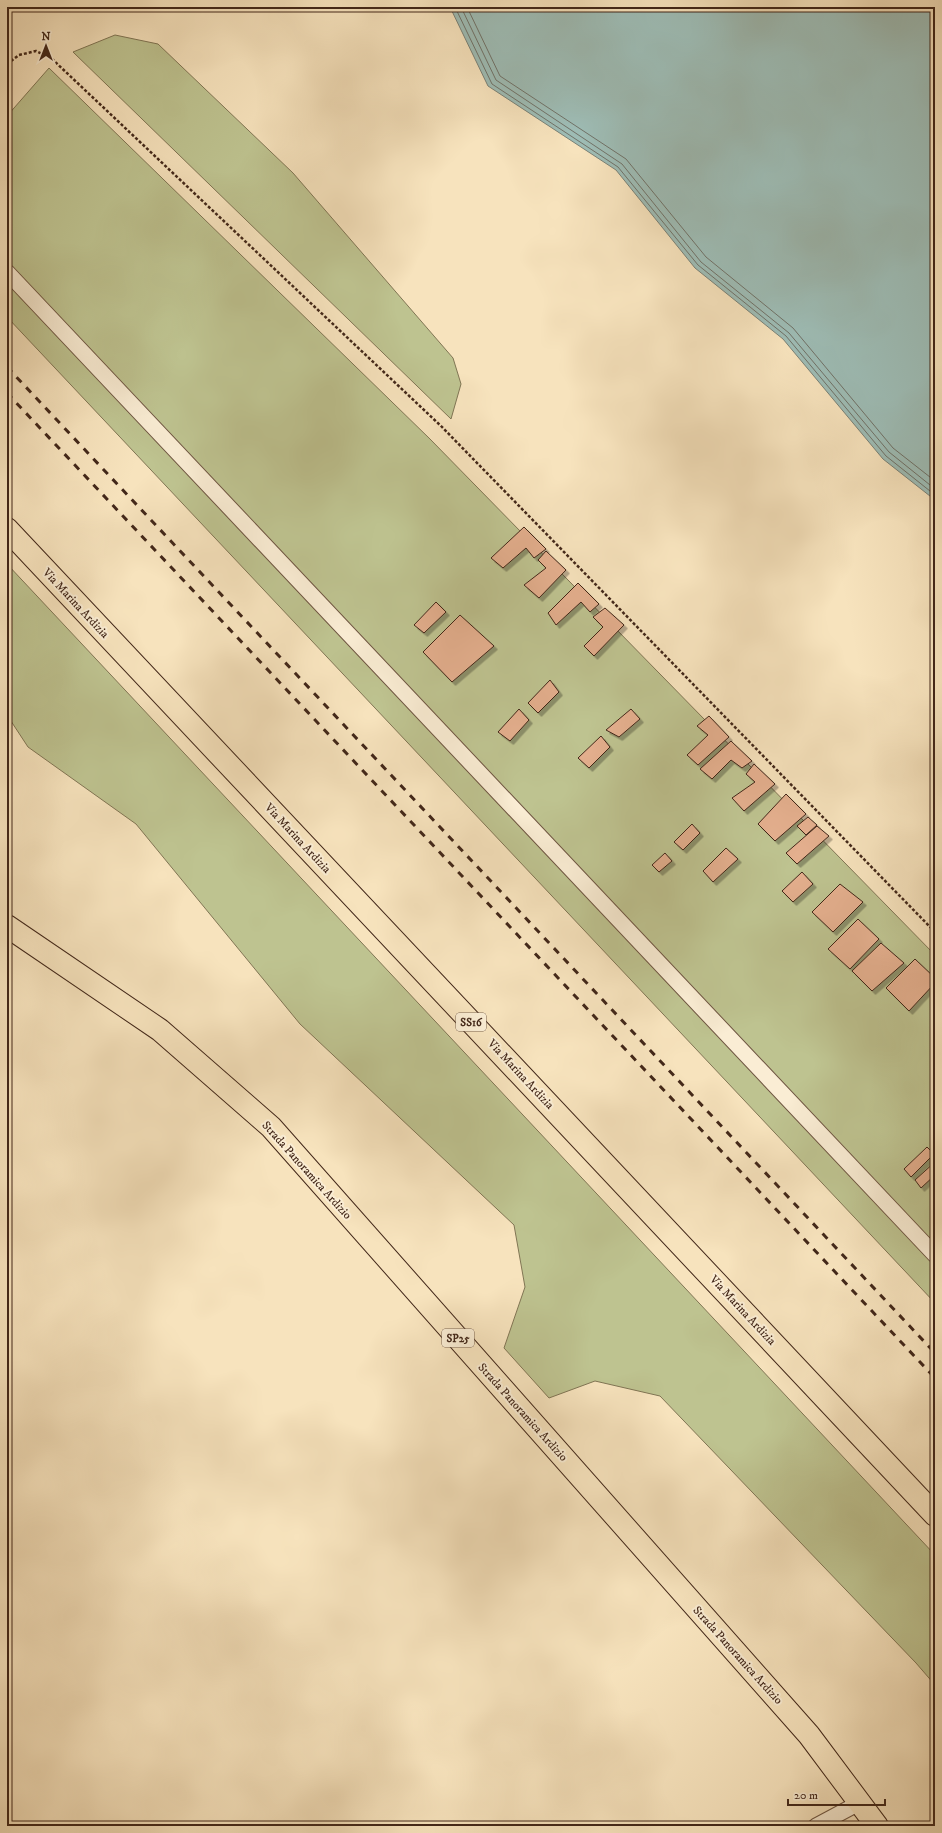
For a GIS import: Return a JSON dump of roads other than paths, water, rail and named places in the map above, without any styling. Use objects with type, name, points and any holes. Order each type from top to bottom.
[{"type":"main road","name":"Via Marina Ardizia","points":[[7,529],[935,1515]]},
{"type":"main road","name":"Strada Panoramica Ardizio","points":[[7,926],[160,1030],[271,1127],[809,1735],[877,1826]]},
{"type":"lane","points":[[7,272],[935,1255]]},
{"type":"lane","points":[[816,1826],[859,1803]]},
{"type":"water","points":[[450,7],[935,7],[935,500],[883,459],[783,339],[695,268],[616,170],[488,86]]},
{"type":"railway","points":[[7,367],[935,1353]]},
{"type":"railway","points":[[7,393],[935,1378]]}]
